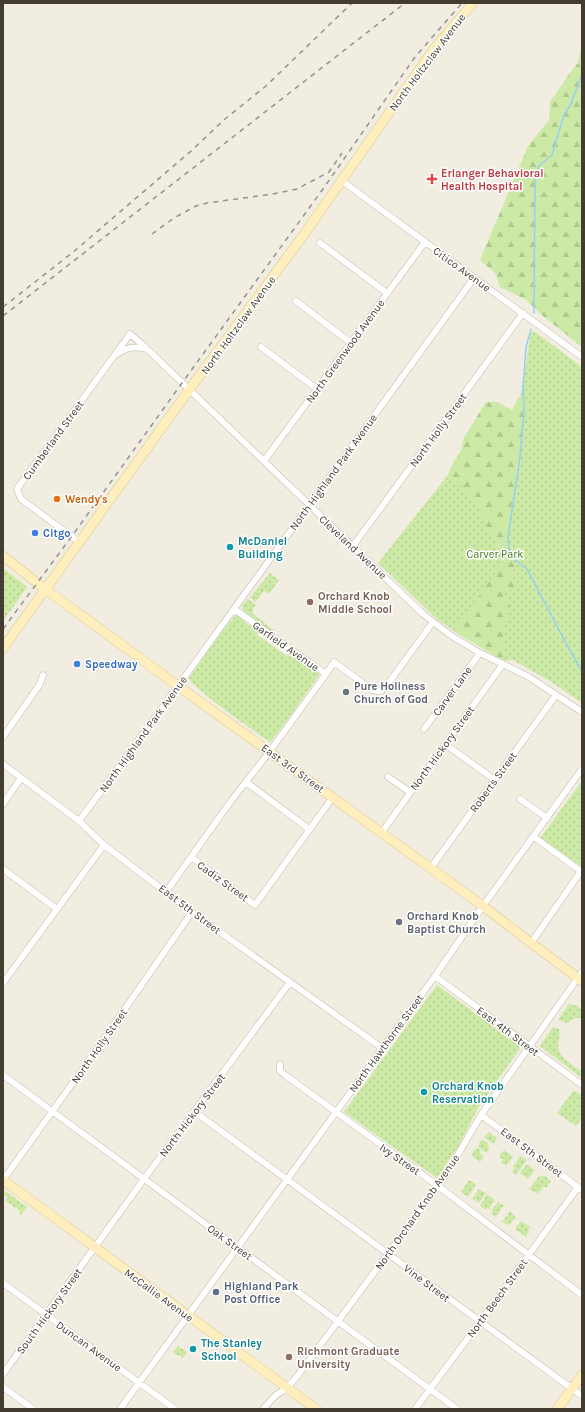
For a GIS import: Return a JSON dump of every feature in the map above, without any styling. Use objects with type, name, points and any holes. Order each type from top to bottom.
[{"type":"main road","name":"North Holtzclaw Avenue","points":[[3,648],[189,390],[301,240],[430,55],[472,3]]},
{"type":"main road","name":"East 3rd Street","points":[[3,556],[178,686],[382,832],[531,943],[581,977]]},
{"type":"main road","name":"McCallie Avenue","points":[[3,1180],[316,1409]]},
{"type":"main road","points":[[557,1409],[582,1375]]},
{"type":"street","name":"Citico Avenue","points":[[342,181],[582,357]]},
{"type":"street","name":"North Greenwood Avenue","points":[[264,461],[425,242]]},
{"type":"street","points":[[320,243],[387,293]]},
{"type":"street","name":"North Highland Park Avenue","points":[[79,821],[474,278]]},
{"type":"street","points":[[296,300],[351,342]]},
{"type":"street","name":"North Holly Street","points":[[353,546],[523,313]]},
{"type":"street","name":"Cleveland Avenue","points":[[130,334],[423,614],[450,635],[480,653],[529,677],[582,712]]},
{"type":"street","name":"Cumberland Street","points":[[79,542],[21,499],[17,490],[130,334]]},
{"type":"street","name":"Cumberland Street","points":[[110,362],[122,351],[128,348],[137,347],[148,350]]},
{"type":"street","points":[[260,347],[317,389]]},
{"type":"street","name":"Garfield Avenue","points":[[234,609],[326,674],[334,662],[372,690],[382,691],[433,622]]},
{"type":"street","name":"Carver Lane","points":[[424,729],[480,653]]},
{"type":"street","name":"North Hickory Street","points":[[382,832],[503,664]]},
{"type":"street","points":[[166,892],[326,674]]},
{"type":"street","points":[[3,737],[40,684],[43,675]]},
{"type":"street","name":"Roberts Street","points":[[430,869],[556,694]]},
{"type":"street","points":[[445,744],[495,780]]},
{"type":"street","name":"East 5th Street","points":[[3,764],[79,821],[104,845],[192,912],[382,1048]]},
{"type":"street","name":"North Hawthorne Street","points":[[120,1409],[435,976],[483,906],[582,769]]},
{"type":"street","points":[[388,777],[410,792]]},
{"type":"street","points":[[3,804],[22,778]]},
{"type":"street","points":[[246,782],[310,829],[333,797]]},
{"type":"street","points":[[520,798],[547,818]]},
{"type":"street","name":"Cadiz Street","points":[[191,857],[255,905],[310,829]]},
{"type":"street","points":[[531,943],[581,871],[534,837]]},
{"type":"street","points":[[3,983],[104,845]]},
{"type":"street","points":[[3,869],[57,909]]},
{"type":"street","name":"North Holly Street","points":[[3,1180],[102,1043],[192,912]]},
{"type":"street","name":"East 4th Street","points":[[435,976],[582,1085]]},
{"type":"street","name":"North Orchard Knob Avenue","points":[[263,1409],[276,1395],[287,1388],[338,1322],[438,1186],[481,1115],[529,1046],[581,977]]},
{"type":"street","name":"North Hickory Street","points":[[95,1248],[144,1179],[290,982]]},
{"type":"street","name":"Ivy Street","points":[[280,1064],[280,1071],[285,1075],[335,1113],[438,1186],[582,1295]]},
{"type":"street","name":"Oak Street","points":[[3,1075],[457,1409]]},
{"type":"street","name":"Vine Street","points":[[195,1112],[582,1396]]},
{"type":"street","name":"East 5th Street","points":[[481,1115],[580,1188]]},
{"type":"street","name":"North Beech Street","points":[[415,1409],[528,1255],[580,1188]]},
{"type":"street","name":"South Hickory Street","points":[[3,1374],[95,1248]]},
{"type":"street","name":"Duncan Avenue","points":[[3,1283],[175,1409]]},
{"type":"street","points":[[3,1386],[33,1409]]},
{"type":"green space","points":[[582,42],[582,347],[543,316],[525,299],[500,287],[496,274],[480,260],[528,146],[549,120],[550,102],[578,63]]},
{"type":"green space","name":"Carver Park","points":[[531,331],[535,332],[582,367],[582,703],[550,681],[513,660],[504,661],[454,631],[438,620],[378,563],[448,475],[453,463],[461,451],[464,438],[486,402],[497,402],[512,410],[521,394]]},
{"type":"green space","points":[[518,399],[528,404],[507,534],[508,556],[516,565],[512,574],[515,587],[514,590],[502,591],[510,602],[509,617],[503,626],[504,661],[454,631],[499,568],[500,558],[496,544],[477,506],[464,487],[448,475],[453,463],[461,451],[464,438],[486,402],[497,402],[512,410]]},
{"type":"green space","points":[[3,568],[27,587],[3,621]]},
{"type":"green space","points":[[270,573],[279,580],[269,594],[264,591],[256,602],[250,597]]},
{"type":"green space","points":[[248,599],[256,605],[253,608],[253,614],[274,630],[273,632],[243,611],[242,605]]},
{"type":"green space","points":[[237,614],[246,623],[259,632],[257,635],[287,656],[290,652],[320,674],[270,742],[201,691],[189,678],[223,630]]},
{"type":"green space","points":[[582,781],[582,867],[540,838]]},
{"type":"green space","name":"Orchard Knob Reservation","points":[[437,985],[521,1047],[478,1108],[458,1147],[437,1178],[344,1112]]},
{"type":"green space","points":[[569,1004],[582,1008],[582,1018],[575,1018],[568,1023],[558,1020]]},
{"type":"green space","points":[[553,1027],[559,1029],[560,1033],[558,1046],[561,1054],[567,1061],[582,1072],[582,1078],[540,1046]]},
{"type":"green space","points":[[574,1090],[582,1096],[582,1118],[576,1126],[557,1113]]},
{"type":"green space","points":[[489,1132],[497,1138],[493,1144],[484,1137]]},
{"type":"green space","points":[[481,1140],[484,1140],[489,1145],[488,1147],[490,1148],[486,1153],[478,1147]]},
{"type":"green space","points":[[477,1148],[481,1151],[480,1153],[484,1157],[480,1162],[471,1155]]},
{"type":"green space","points":[[504,1150],[513,1157],[506,1166],[501,1163],[503,1160],[499,1156]]},
{"type":"green space","points":[[520,1156],[527,1160],[516,1175],[512,1172],[515,1169],[513,1167]]},
{"type":"green space","points":[[527,1164],[535,1170],[528,1179],[520,1173]]},
{"type":"green space","points":[[543,1175],[551,1181],[546,1188],[544,1186],[538,1194],[529,1189],[539,1176],[541,1177]]},
{"type":"green space","points":[[469,1180],[476,1184],[468,1197],[461,1192]]},
{"type":"green space","points":[[479,1189],[486,1193],[479,1203],[472,1199]]},
{"type":"green space","points":[[5,1191],[27,1207],[21,1215],[19,1214],[20,1211],[6,1201],[7,1197],[3,1194]]},
{"type":"green space","points":[[487,1194],[495,1200],[489,1209],[487,1208],[486,1210],[480,1206]]},
{"type":"green space","points":[[498,1202],[504,1205],[496,1217],[491,1211]]},
{"type":"green space","points":[[510,1211],[516,1217],[509,1225],[507,1225],[502,1222]]},
{"type":"green space","points":[[521,1221],[530,1227],[526,1237],[515,1229]]},
{"type":"green space","points":[[178,1346],[187,1352],[183,1358],[173,1352]]},
{"type":"waterway","points":[[534,313],[535,178],[538,167],[552,155],[564,115],[571,104],[582,74]]},
{"type":"waterway","points":[[531,329],[526,347],[523,387],[524,408],[520,457],[508,538],[510,556],[527,569],[582,671]]},
{"type":"railway","points":[[3,307],[72,253],[190,152],[225,119],[266,86],[352,3]]},
{"type":"railway","points":[[3,316],[405,3]]},
{"type":"railway","points":[[3,629],[323,189],[415,57],[462,3]]},
{"type":"railway","points":[[152,234],[174,218],[196,206],[297,189],[329,172],[342,153]]},
{"type":"place","name":"Erlanger Behavioral Health Hospital","points":[[432,179]]},
{"type":"place","name":"Wendy's","points":[[57,499]]},
{"type":"place","name":"Citgo","points":[[35,533]]},
{"type":"place","name":"McDaniel Building","points":[[230,547]]},
{"type":"place","name":"Orchard Knob Middle School","points":[[310,602]]},
{"type":"place","name":"Speedway","points":[[77,664]]},
{"type":"place","name":"Pure Holiness Church of God","points":[[346,692]]},
{"type":"place","name":"Orchard Knob Baptist Church","points":[[399,922]]},
{"type":"place","name":"Orchard Knob Reservation","points":[[424,1092]]},
{"type":"place","name":"Highland Park Post Office","points":[[216,1292]]},
{"type":"place","name":"The Stanley School","points":[[193,1349]]},
{"type":"place","name":"Richmont Graduate University","points":[[289,1357]]}]
